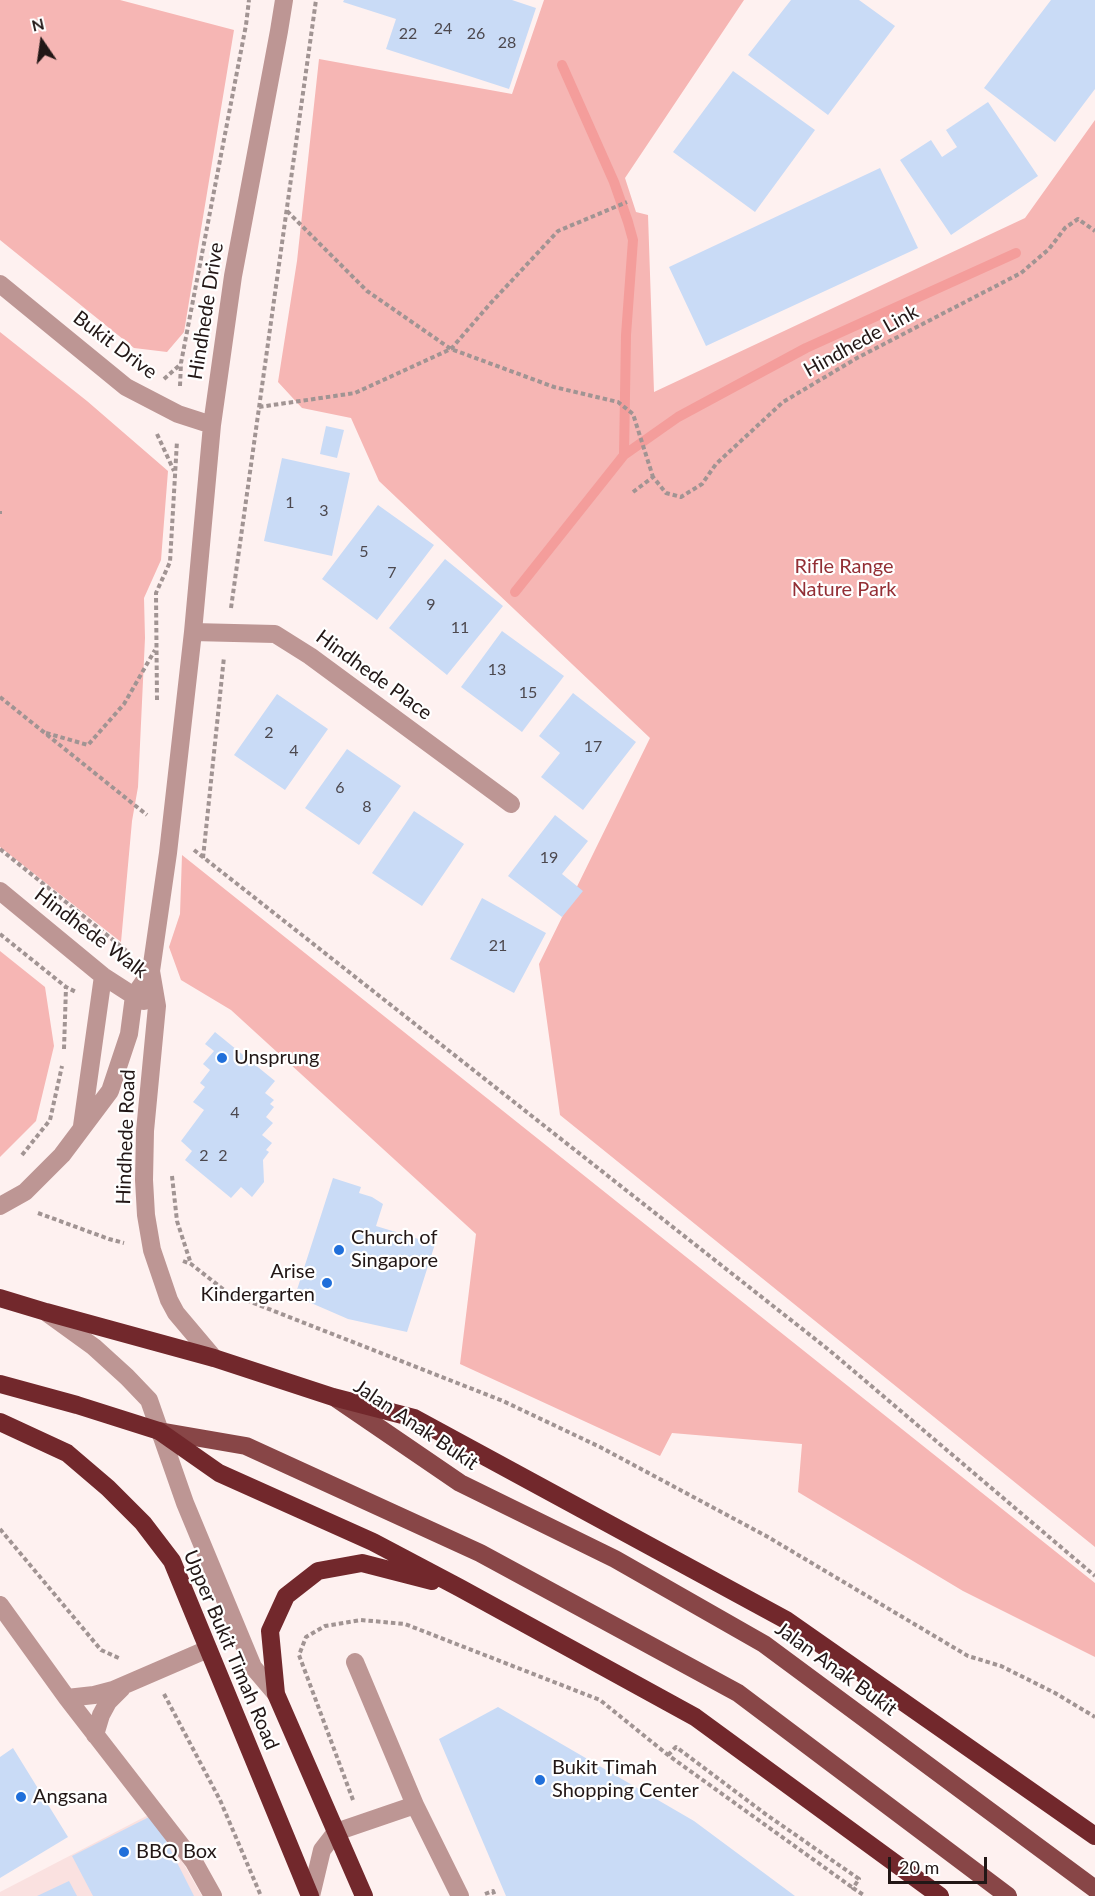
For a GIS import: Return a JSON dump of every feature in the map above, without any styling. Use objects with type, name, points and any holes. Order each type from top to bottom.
[{"type":"highway","points":[[0,1298],[214,1358],[333,1397]]},
{"type":"highway","points":[[0,1384],[159,1431],[219,1473],[373,1542],[460,1588],[695,1717],[940,1896]]},
{"type":"highway","name":"Jalan Anak Bukit","points":[[333,1397],[414,1418],[786,1620],[1095,1836]]},
{"type":"highway","name":"Upper Bukit Timah Road","points":[[0,1422],[68,1453],[143,1523],[172,1561],[311,1896]]},
{"type":"highway","name":"Upper Bukit Timah Road","points":[[364,1896],[276,1694],[270,1631],[286,1596],[318,1570],[362,1563],[460,1588]]},
{"type":"main road","name":"Jalan Anak Bukit","points":[[333,1397],[460,1484],[615,1559],[765,1644],[1095,1889]]},
{"type":"main road","points":[[159,1431],[246,1446],[480,1553],[728,1688],[1008,1896]]},
{"type":"street","name":"Hindhede Drive","points":[[193,633],[212,425],[233,276],[284,0]]},
{"type":"street","name":"Bukit Drive","points":[[0,284],[126,387],[178,414],[212,425]]},
{"type":"street","name":"Hindhede Place","points":[[193,633],[275,634],[310,656],[511,804]]},
{"type":"street","name":"Hindhede Road","points":[[193,633],[168,853],[151,971],[157,1006],[145,1131],[146,1215],[152,1250],[169,1300],[176,1313],[214,1358]]},
{"type":"street","name":"Hindhede Walk","points":[[0,891],[104,976],[134,996],[157,1006]]},
{"type":"street","name":"Hindhede Road","points":[[0,1206],[25,1192],[62,1155],[110,1091],[129,1034],[134,996],[151,971]]},
{"type":"street","name":"Hindhede Road","points":[[82,1128],[98,1003],[104,976]]},
{"type":"street","points":[[46,1312],[94,1347],[149,1400],[185,1503],[253,1667],[276,1694]]},
{"type":"street","points":[[0,1605],[67,1698],[194,1862],[213,1896]]},
{"type":"street","points":[[67,1698],[94,1695],[207,1649]]},
{"type":"street","points":[[355,1662],[416,1805],[460,1896]]},
{"type":"street","points":[[95,1735],[108,1702],[125,1684]]},
{"type":"street","points":[[311,1896],[322,1850],[336,1832],[416,1805]]},
{"type":"path","points":[[203,858],[227,632],[316,0]]},
{"type":"path","points":[[259,406],[355,393],[452,349],[489,305],[558,231],[623,203]]},
{"type":"path","points":[[287,210],[368,291],[452,349],[554,387],[618,402],[633,414],[653,477],[633,492]]},
{"type":"path","name":"Hindhede Link","points":[[653,477],[666,493],[681,497],[702,484],[716,464],[783,402],[857,358],[1022,273],[1048,249],[1065,228],[1078,219],[1095,231]]},
{"type":"path","points":[[43,732],[88,745],[124,704],[156,648]]},
{"type":"path","points":[[0,697],[139,809]]},
{"type":"path","points":[[0,849],[151,971]]},
{"type":"path","points":[[195,852],[829,1350],[1095,1576]]},
{"type":"path","points":[[0,934],[66,987],[98,1003]]},
{"type":"path","points":[[64,1054],[66,987]]},
{"type":"path","points":[[62,1065],[50,1120],[9,1170],[39,1214],[109,1239],[152,1250],[191,1264],[228,1293],[503,1401],[600,1447],[768,1537],[969,1656],[1001,1666],[1055,1693],[1095,1717]]},
{"type":"path","points":[[0,1529],[100,1650],[153,1672],[220,1800],[261,1896]]},
{"type":"path","points":[[362,1823],[299,1655],[306,1637],[325,1626],[361,1620],[405,1624],[600,1700],[668,1755],[865,1896]]},
{"type":"path","points":[[668,1755],[676,1747],[764,1813],[859,1879],[853,1888]]},
{"type":"path","points":[[493,1891],[495,1896]]},
{"type":"shaded area","points":[[154,1812],[202,1896],[0,1896],[0,1892]]},
{"type":"green space","points":[[0,0],[120,0],[234,30],[184,332],[167,352],[134,348],[0,240]]},
{"type":"green space","name":"Rifle Range Nature Park","points":[[544,0],[744,0],[625,178],[636,212],[648,215],[654,392],[1025,218],[1095,120],[1095,1547],[560,1115],[539,964],[650,738],[379,481],[351,418],[302,408],[278,382],[297,261],[319,59],[512,94]]},
{"type":"green space","points":[[0,332],[87,401],[168,471],[161,560],[144,598],[145,638],[138,787],[132,821],[121,942],[0,847]]},
{"type":"green space","points":[[182,855],[1095,1583],[1095,1657],[963,1591],[798,1492],[802,1444],[672,1433],[660,1456],[460,1364],[476,1234],[231,1010],[181,980],[169,947],[180,914]]},
{"type":"green space","points":[[0,951],[45,987],[54,1046],[36,1121],[0,1157]]},
{"type":"building","points":[[344,0],[512,0],[536,8],[509,89],[386,49],[396,19],[343,2]]},
{"type":"building","points":[[791,0],[859,0],[895,26],[828,115],[748,55]]},
{"type":"building","points":[[1051,0],[1095,0],[1095,89],[1055,142],[984,88]]},
{"type":"building","points":[[733,71],[815,130],[755,212],[673,152]]},
{"type":"building","points":[[988,102],[1038,176],[951,235],[900,160],[931,140],[942,157],[957,147],[946,130]]},
{"type":"building","points":[[880,168],[918,248],[706,346],[669,267]]},
{"type":"building","points":[[326,426],[344,430],[337,458],[320,454]]},
{"type":"building","points":[[282,458],[350,473],[332,556],[264,541]]},
{"type":"building","points":[[378,505],[434,545],[377,620],[322,579]]},
{"type":"building","points":[[445,559],[503,606],[447,675],[389,628]]},
{"type":"building","points":[[502,631],[564,676],[522,732],[461,687]]},
{"type":"building","points":[[573,693],[636,742],[583,810],[541,777],[560,753],[539,736]]},
{"type":"building","points":[[277,694],[328,729],[285,790],[234,755]]},
{"type":"building","points":[[347,749],[401,786],[359,845],[305,808]]},
{"type":"building","points":[[414,811],[464,844],[422,906],[372,873]]},
{"type":"building","points":[[555,815],[588,841],[562,874],[583,891],[562,917],[508,876]]},
{"type":"building","points":[[482,898],[546,933],[514,993],[450,959]]},
{"type":"building","points":[[215,1032],[275,1081],[265,1093],[274,1100],[270,1104],[274,1107],[266,1117],[273,1123],[262,1135],[272,1143],[266,1150],[269,1152],[263,1160],[264,1182],[252,1197],[241,1187],[231,1198],[185,1160],[192,1151],[181,1141],[204,1110],[193,1102],[205,1087],[200,1083],[210,1070],[203,1064],[214,1051],[205,1044]]},
{"type":"building","points":[[333,1178],[361,1187],[359,1193],[383,1204],[376,1226],[435,1244],[407,1332],[348,1319],[295,1296]]},
{"type":"building","name":"Bukit Timah Shopping Center","points":[[498,1707],[694,1821],[795,1896],[506,1896],[439,1739]]},
{"type":"building","name":"Angsana","points":[[13,1748],[68,1837],[0,1878],[0,1757]]},
{"type":"building","points":[[153,1815],[194,1896],[93,1896],[72,1856]]},
{"type":"building","points":[[69,1881],[77,1896],[37,1896]]},
{"type":"waterway","points":[[562,65],[614,182],[633,240],[626,335],[624,455]]},
{"type":"waterway","points":[[515,592],[624,455],[678,417],[806,348],[1016,253]]},
{"type":"place","name":"Unsprung","points":[[222,1058]]},
{"type":"place","name":"Church of Singapore","points":[[339,1250]]},
{"type":"place","name":"Arise Kindergarten","points":[[327,1283]]},
{"type":"place","name":"Bukit Timah Shopping Center","points":[[540,1780]]},
{"type":"place","name":"Angsana","points":[[21,1797]]},
{"type":"place","name":"BBQ Box","points":[[124,1852]]}]
